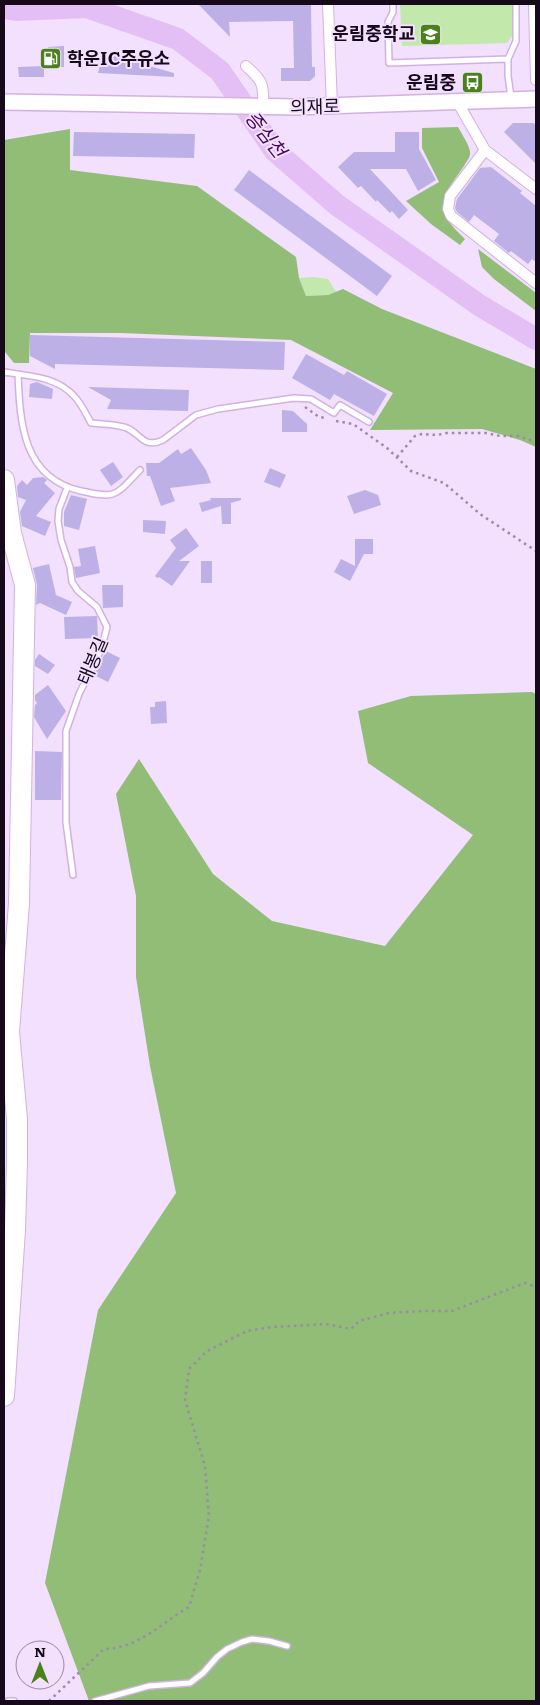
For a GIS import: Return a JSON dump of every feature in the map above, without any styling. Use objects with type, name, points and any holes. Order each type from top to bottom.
[{"type":"highway","points":[[4,480],[11,533],[25,584],[19,904],[9,1032],[17,1119],[16,1211],[4,1396]]},
{"type":"main road","name":"의재로","points":[[4,102],[295,107],[536,99]]},
{"type":"street","points":[[328,4],[332,106]]},
{"type":"street","points":[[534,4],[536,80]]},
{"type":"street","points":[[246,66],[258,76],[264,89],[263,107]]},
{"type":"street","points":[[458,103],[485,150],[536,189]]},
{"type":"street","points":[[485,150],[450,196],[448,209],[452,216],[536,283]]},
{"type":"lane","points":[[393,4],[393,12],[388,22],[389,63],[508,59]]},
{"type":"lane","points":[[511,100],[508,59],[516,41],[516,4]]},
{"type":"lane","points":[[4,372],[34,375],[60,385],[75,396],[91,423],[125,427],[142,441],[158,442],[163,440],[196,415],[218,409],[294,398],[311,399],[334,413],[340,405],[370,422]]},
{"type":"lane","points":[[18,374],[20,408],[25,440],[40,467],[54,481],[67,488],[110,496],[120,492],[140,470]]},
{"type":"lane","name":"태봉길","points":[[67,488],[59,509],[58,521],[61,540],[70,566],[72,582],[78,591],[97,607],[107,627],[101,650],[79,694],[66,731],[66,822],[73,875]]},
{"type":"lane","points":[[95,1701],[149,1686],[190,1683],[227,1649],[247,1640],[269,1641],[287,1646]]},
{"type":"lane","points":[[8,1701],[14,1701]]},
{"type":"path","points":[[294,398],[319,417],[327,419]]},
{"type":"path","points":[[336,420],[354,424],[387,448],[411,471],[444,483],[480,514],[536,551]]},
{"type":"path","points":[[397,458],[415,436],[422,434],[486,433],[500,436],[518,436],[536,442]]},
{"type":"path","points":[[49,1701],[104,1648],[118,1648],[143,1639],[168,1620],[190,1607],[200,1570],[209,1516],[205,1466],[185,1400],[189,1369],[207,1351],[247,1331],[272,1327],[326,1324],[351,1329],[360,1321],[389,1313],[452,1311],[525,1283],[536,1287]]},
{"type":"green space","points":[[400,4],[512,4],[512,36],[507,43],[402,46]]},
{"type":"green space","points":[[458,127],[469,146],[470,156],[449,187],[443,204],[448,219],[465,239],[460,245],[431,224],[406,201],[439,182],[422,148],[422,128]]},
{"type":"green space","points":[[70,129],[70,170],[197,186],[296,257],[299,278],[306,296],[328,295],[343,289],[382,309],[536,369],[536,447],[520,440],[482,429],[370,430],[393,393],[291,340],[121,333],[30,333],[29,363],[14,363],[5,352],[4,140]]},
{"type":"green space","points":[[478,249],[536,293],[536,311],[494,279],[482,267]]},
{"type":"green space","points":[[314,277],[328,279],[336,292],[328,295],[306,296],[299,278]]},
{"type":"green space","points":[[532,692],[536,694],[536,1701],[89,1701],[45,1583],[98,1310],[176,1193],[150,1066],[136,977],[136,896],[116,794],[139,759],[213,874],[272,921],[385,946],[473,835],[368,763],[358,711],[411,696]]},
{"type":"building","points":[[198,4],[311,4],[312,67],[315,67],[315,76],[310,81],[281,81],[281,68],[294,68],[293,21],[229,22],[230,37]]},
{"type":"building","points":[[64,46],[64,67],[48,67],[48,47]]},
{"type":"building","points":[[103,53],[174,73],[174,77],[98,73]]},
{"type":"building","points":[[44,66],[44,77],[19,77],[18,67]]},
{"type":"building","points":[[513,123],[533,123],[536,125],[536,164],[504,132]]},
{"type":"building","points":[[74,132],[195,134],[194,158],[73,156]]},
{"type":"building","points":[[395,132],[419,132],[419,149],[436,180],[418,191],[406,169],[370,169],[408,210],[399,219],[392,211],[390,213],[377,200],[376,202],[361,186],[358,188],[338,167],[354,152],[395,152]]},
{"type":"building","points":[[491,167],[522,191],[520,193],[536,206],[536,262],[532,259],[528,264],[511,251],[509,253],[494,241],[499,234],[474,215],[469,222],[455,208],[457,199],[480,168]]},
{"type":"building","points":[[249,170],[392,276],[377,296],[234,190]]},
{"type":"building","points":[[30,335],[285,342],[284,370],[55,364],[55,369],[30,356]]},
{"type":"building","points":[[306,354],[344,375],[347,371],[387,394],[374,416],[334,394],[330,400],[292,378]]},
{"type":"building","points":[[37,382],[53,389],[52,399],[29,397],[30,384]]},
{"type":"building","points":[[88,387],[189,390],[188,411],[107,409],[111,400]]},
{"type":"building","points":[[282,410],[293,411],[307,424],[307,432],[282,432]]},
{"type":"building","points":[[191,448],[206,470],[211,483],[170,488],[175,501],[161,506],[150,476],[147,476],[146,463],[159,463],[178,449],[181,454]]},
{"type":"building","points":[[113,462],[123,477],[111,486],[100,470]]},
{"type":"building","points":[[270,468],[286,475],[280,488],[264,482]]},
{"type":"building","points":[[43,477],[47,480],[44,483],[55,493],[36,516],[51,522],[45,536],[22,526],[20,512],[26,500],[18,497],[17,486],[22,480],[27,485],[33,478]]},
{"type":"building","points":[[365,490],[378,495],[381,505],[354,514],[347,496]]},
{"type":"building","points":[[71,495],[87,499],[79,530],[64,526],[64,512]]},
{"type":"building","points":[[210,498],[241,498],[241,500],[231,503],[231,524],[222,524],[221,506],[202,512],[199,503],[211,500]]},
{"type":"building","points":[[143,520],[166,521],[165,534],[143,532]]},
{"type":"building","points":[[186,528],[199,546],[179,561],[190,561],[172,586],[155,576],[176,548],[170,540]]},
{"type":"building","points":[[355,539],[373,539],[373,554],[364,554],[350,581],[334,572],[341,559],[355,566]]},
{"type":"building","points":[[95,546],[100,573],[76,578],[74,567],[81,566],[78,549]]},
{"type":"building","points":[[201,561],[212,561],[212,583],[201,583]]},
{"type":"building","points":[[49,564],[56,595],[72,602],[66,615],[40,603],[36,605],[37,585],[33,568]]},
{"type":"building","points":[[102,585],[123,585],[123,607],[103,608]]},
{"type":"building","points":[[97,616],[98,638],[65,639],[64,617]]},
{"type":"building","points":[[106,651],[120,658],[108,682],[94,675]]},
{"type":"building","points":[[39,654],[55,665],[48,674],[35,666],[35,660]]},
{"type":"building","points":[[48,685],[66,711],[47,739],[34,717],[35,705],[37,703],[35,695]]},
{"type":"building","points":[[166,701],[167,723],[151,724],[150,707],[155,707],[155,702]]},
{"type":"building","points":[[35,751],[62,752],[61,800],[35,800]]},
{"type":"waterway","name":"증심천","points":[[4,8],[16,10],[87,7],[178,39],[220,71],[275,151],[337,205],[479,305],[536,339]]},
{"type":"place","name":"운림중학교","points":[[431,34]]},
{"type":"place","name":"학운IC주유소","points":[[51,59]]},
{"type":"place","name":"운림중","points":[[472,83]]}]
